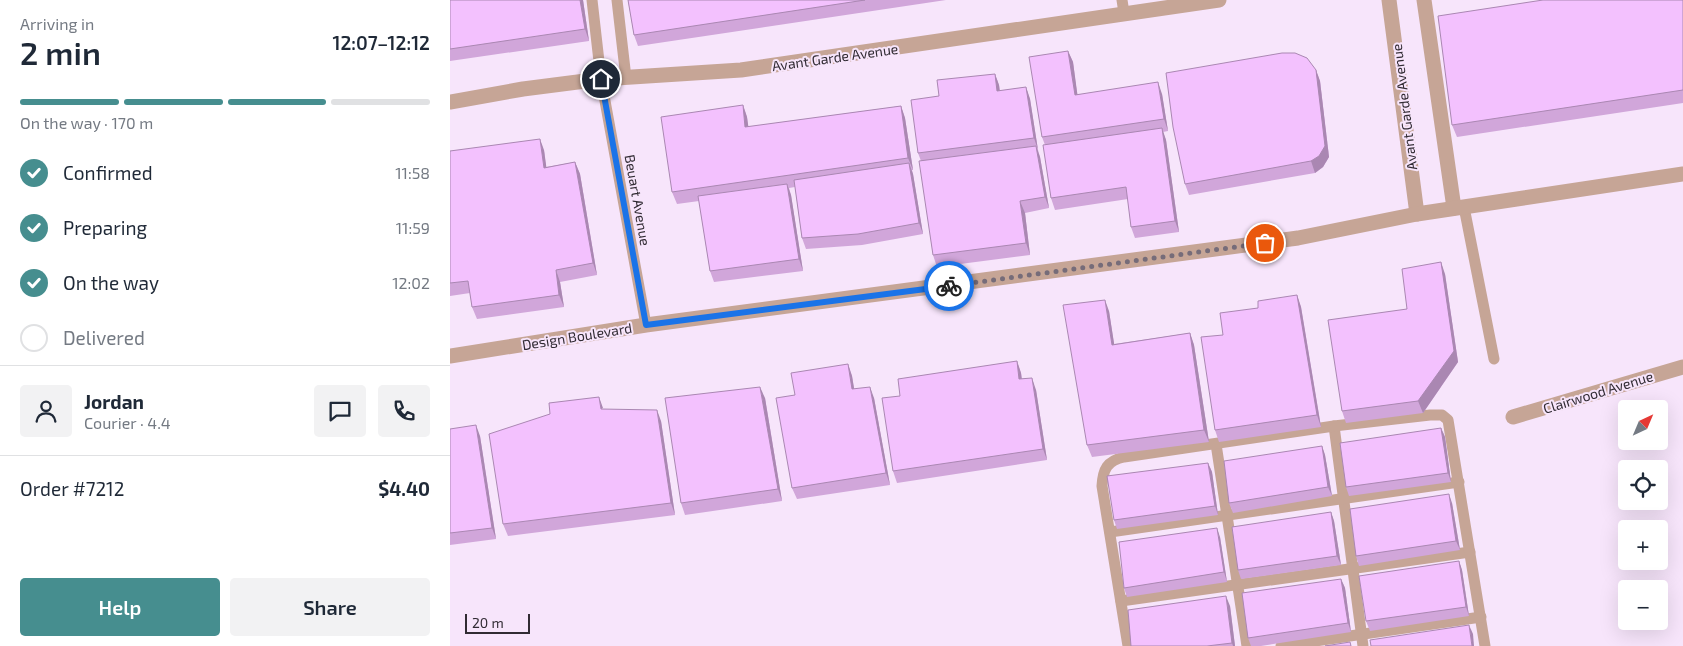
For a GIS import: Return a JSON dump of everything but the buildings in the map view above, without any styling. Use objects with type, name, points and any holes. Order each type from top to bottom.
[{"type":"street","name":"Avant Garde Avenue","points":[[450,102],[523,89],[601,79],[741,70],[1123,7],[1219,0]]},
{"type":"street","name":"Avant Garde Avenue","points":[[1389,0],[1417,214]]},
{"type":"street","points":[[1424,0],[1459,208]]},
{"type":"street","name":"Design Boulevard","points":[[450,356],[646,325],[1298,238],[1417,214],[1683,174]]},
{"type":"street","name":"Clairwood Avenue","points":[[1513,417],[1683,367]]},
{"type":"lane","name":"Beuart Avenue","points":[[592,0],[601,79],[646,325]]},
{"type":"lane","points":[[617,0],[626,78]]},
{"type":"lane","points":[[1459,208],[1494,359]]},
{"type":"lane","points":[[1128,646],[1102,486],[1103,473],[1107,464],[1124,457],[1334,426],[1442,415],[1448,420],[1485,646]]},
{"type":"lane","points":[[1334,426],[1362,640]]},
{"type":"lane","points":[[1216,444],[1247,646]]},
{"type":"lane","points":[[1110,532],[1459,482]]},
{"type":"lane","points":[[1121,601],[1470,552]]},
{"type":"lane","points":[[1281,646],[1362,640],[1481,617]]},
{"type":"way so far","points":[[949,286],[1265,243]]},
{"type":"route","points":[[601,79],[646,325],[949,286]]}]
